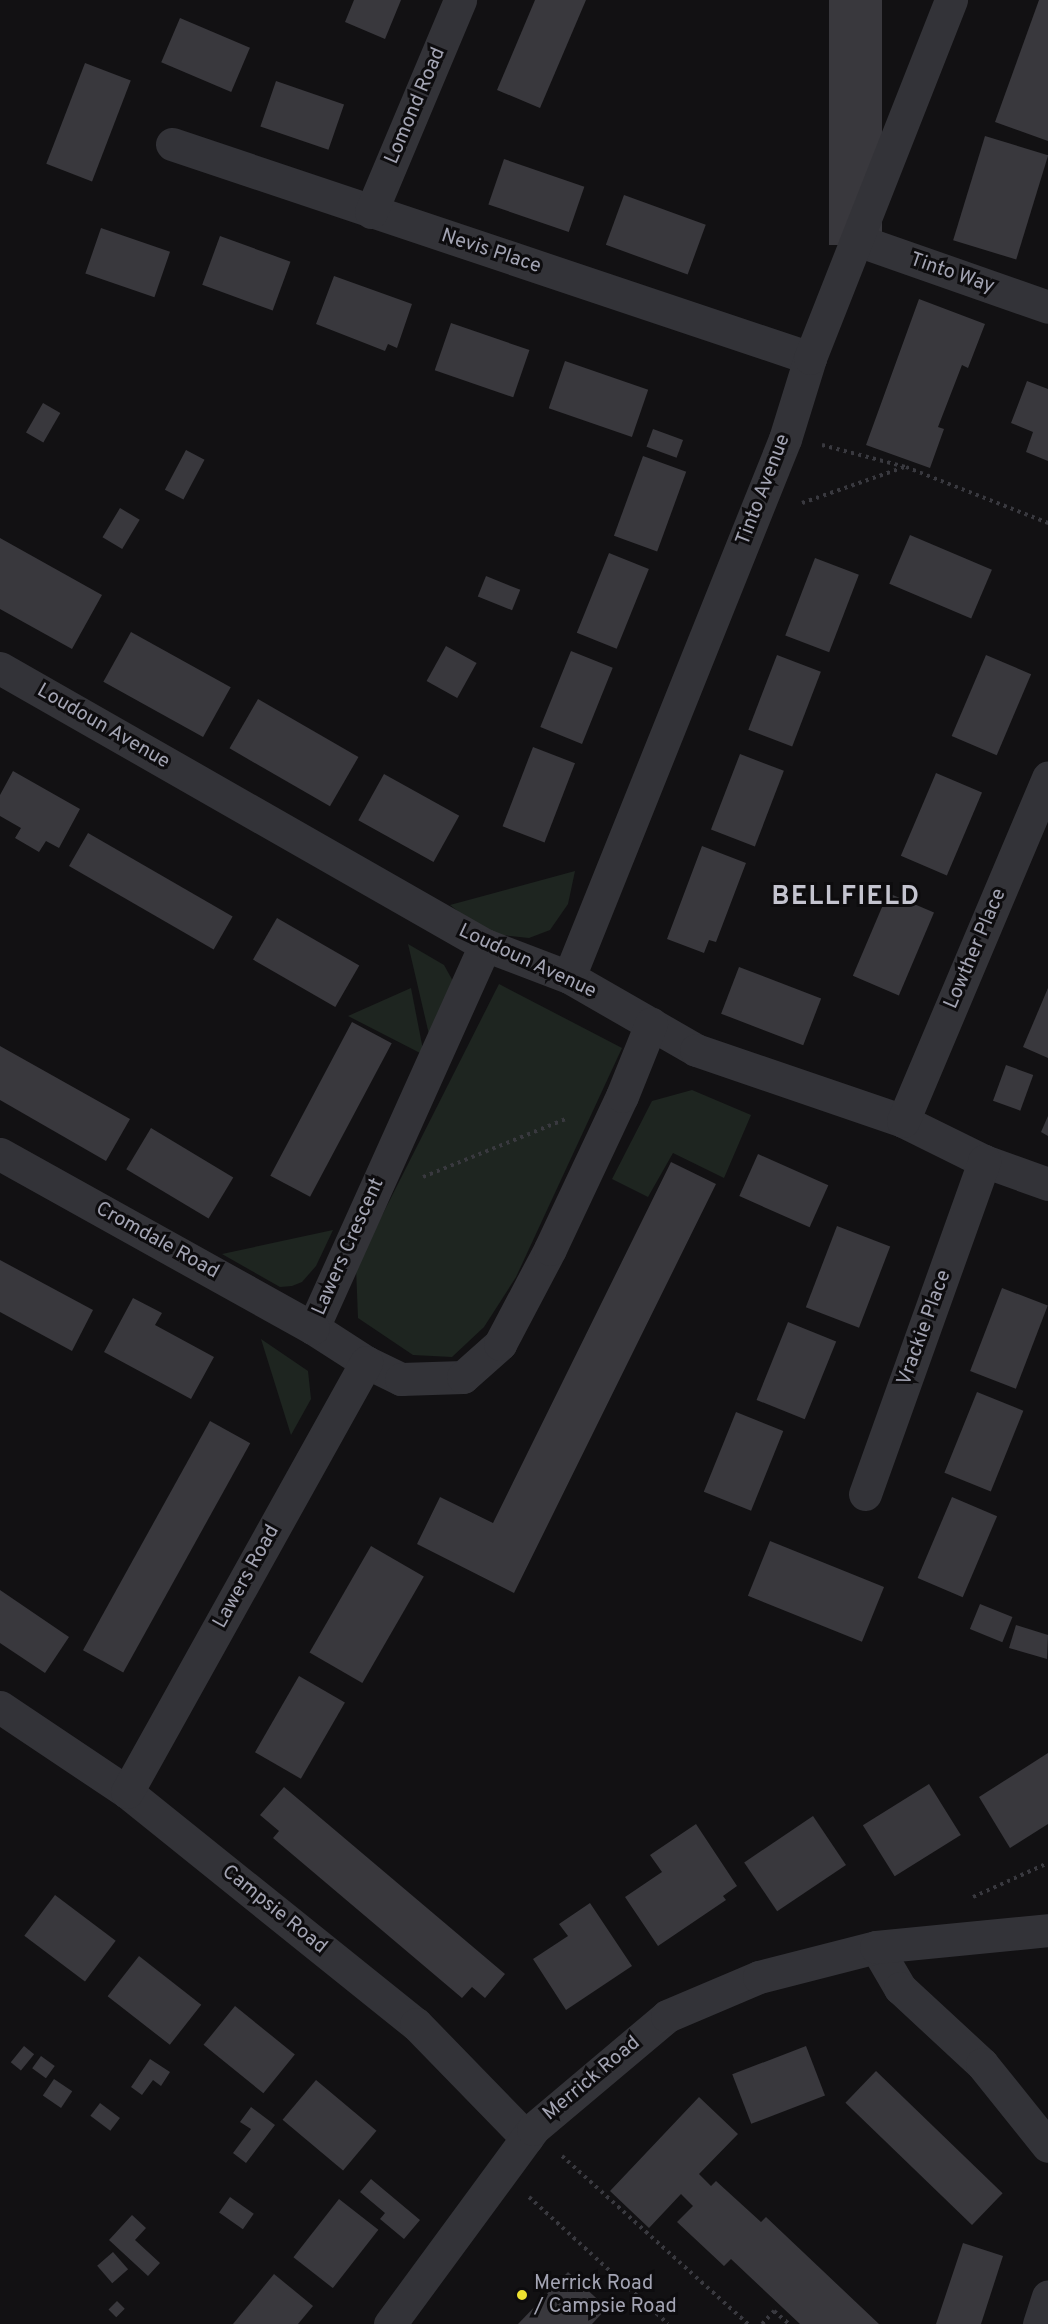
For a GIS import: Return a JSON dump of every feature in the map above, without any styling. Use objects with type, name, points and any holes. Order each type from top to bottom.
[{"type":"street","name":"Lomond Road","points":[[372,212],[460,0]]},
{"type":"street","name":"Tinto Avenue","points":[[569,977],[785,439],[810,358],[951,0]]},
{"type":"street","name":"Nevis Place","points":[[172,144],[810,358]]},
{"type":"street","name":"Tinto Way","points":[[857,240],[1048,307]]},
{"type":"street","name":"Loudoun Avenue","points":[[0,668],[485,945],[569,977],[696,1050],[903,1121],[984,1161],[1048,1185]]},
{"type":"street","name":"Lowther Place","points":[[903,1121],[1048,777]]},
{"type":"street","name":"Lawers Crescent","points":[[485,945],[313,1328],[366,1362],[401,1379],[463,1377],[500,1344],[550,1249],[622,1096],[651,1024]]},
{"type":"street","name":"Cromdale Road","points":[[0,1154],[313,1328]]},
{"type":"street","name":"Vrackie Place","points":[[865,1494],[984,1161]]},
{"type":"street","name":"Lawers Road","points":[[127,1792],[366,1362]]},
{"type":"street","name":"Campsie Road","points":[[0,1707],[127,1792],[416,2024],[530,2134]]},
{"type":"street","name":"Merrick Road","points":[[390,2324],[499,2170],[530,2134],[667,2016],[759,1977],[876,1947],[1048,1930]]},
{"type":"street","points":[[876,1947],[900,1988],[982,2064],[1048,2146]]},
{"type":"street","points":[[1039,2324],[1048,2296]]},
{"type":"path","points":[[785,439],[906,467],[1048,523]]},
{"type":"path","points":[[753,520],[906,467]]},
{"type":"path","points":[[370,1199],[622,1096]]},
{"type":"path","points":[[530,2134],[748,2324]]},
{"type":"path","points":[[499,2170],[668,2324]]},
{"type":"path","points":[[762,2324],[774,2311],[789,2324]]},
{"type":"shaded area","points":[[575,871],[568,904],[550,930],[529,938],[501,935],[472,922],[450,905]]},
{"type":"shaded area","points":[[408,944],[444,965],[454,983],[431,1043]]},
{"type":"shaded area","points":[[499,984],[622,1048],[516,1277],[484,1327],[452,1357],[413,1355],[358,1318],[356,1267]]},
{"type":"shaded area","points":[[411,988],[424,1055],[348,1016]]},
{"type":"shaded area","points":[[692,1090],[751,1115],[724,1178],[673,1153],[648,1197],[612,1179],[652,1101]]},
{"type":"shaded area","points":[[333,1230],[316,1266],[302,1282],[292,1286],[280,1287],[222,1254]]},
{"type":"shaded area","points":[[261,1339],[308,1371],[311,1399],[291,1435]]},
{"type":"building","points":[[354,0],[401,0],[385,39],[345,22]]},
{"type":"building","points":[[535,0],[586,0],[540,108],[497,90]]},
{"type":"building","points":[[829,0],[882,0],[882,245],[829,245]]},
{"type":"building","points":[[1039,0],[1048,0],[1048,141],[995,122]]},
{"type":"building","points":[[180,18],[250,48],[231,92],[161,62]]},
{"type":"building","points":[[85,63],[131,81],[92,181],[46,164]]},
{"type":"building","points":[[276,81],[344,104],[328,150],[260,126]]},
{"type":"building","points":[[985,136],[1048,155],[1016,260],[953,240]]},
{"type":"building","points":[[504,159],[584,187],[569,232],[488,204]]},
{"type":"building","points":[[624,195],[706,225],[688,275],[606,245]]},
{"type":"building","points":[[101,228],[170,252],[154,297],[85,273]]},
{"type":"building","points":[[220,236],[290,262],[273,311],[202,285]]},
{"type":"building","points":[[334,276],[412,304],[397,348],[388,344],[385,351],[316,324]]},
{"type":"building","points":[[919,299],[985,324],[968,368],[962,365],[938,427],[944,429],[930,468],[866,445]]},
{"type":"building","points":[[451,323],[529,350],[513,397],[435,370]]},
{"type":"building","points":[[565,361],[648,390],[632,437],[549,408]]},
{"type":"building","points":[[1027,381],[1048,389],[1048,461],[1026,452],[1033,432],[1011,423]]},
{"type":"building","points":[[43,403],[60,413],[43,442],[26,432]]},
{"type":"building","points":[[653,429],[683,440],[677,458],[647,447]]},
{"type":"building","points":[[186,450],[205,460],[183,500],[165,490]]},
{"type":"building","points":[[643,456],[686,472],[657,552],[614,536]]},
{"type":"building","points":[[120,508],[140,520],[122,549],[102,537]]},
{"type":"building","points":[[910,535],[992,570],[971,619],[889,584]]},
{"type":"building","points":[[0,538],[102,595],[72,649],[0,609]]},
{"type":"building","points":[[609,553],[649,569],[617,649],[577,633]]},
{"type":"building","points":[[815,558],[859,575],[829,652],[785,635]]},
{"type":"building","points":[[486,576],[520,590],[512,610],[478,596]]},
{"type":"building","points":[[131,632],[231,687],[203,737],[103,682]]},
{"type":"building","points":[[446,646],[477,663],[457,698],[427,681]]},
{"type":"building","points":[[571,651],[613,668],[582,744],[540,727]]},
{"type":"building","points":[[777,655],[821,672],[792,747],[748,730]]},
{"type":"building","points":[[986,655],[1031,674],[997,755],[952,736]]},
{"type":"building","points":[[258,699],[358,757],[330,806],[230,748]]},
{"type":"building","points":[[533,747],[575,763],[545,842],[503,826]]},
{"type":"building","points":[[740,754],[784,771],[755,846],[711,830]]},
{"type":"building","points":[[13,771],[80,809],[59,848],[46,841],[39,852],[15,838],[21,828],[0,816],[0,795]]},
{"type":"building","points":[[936,773],[982,793],[947,875],[901,856]]},
{"type":"building","points":[[384,774],[459,816],[434,862],[358,820]]},
{"type":"building","points":[[88,833],[233,916],[214,949],[69,866]]},
{"type":"building","points":[[702,846],[746,863],[716,942],[709,940],[704,953],[667,939]]},
{"type":"building","points":[[888,893],[934,913],[899,995],[853,976]]},
{"type":"building","points":[[277,918],[359,966],[335,1007],[253,960]]},
{"type":"building","points":[[739,967],[821,999],[803,1045],[721,1014]]},
{"type":"building","points":[[1048,988],[1048,1058],[1023,1047]]},
{"type":"building","points":[[352,1022],[392,1043],[310,1197],[270,1176]]},
{"type":"building","points":[[0,1046],[130,1119],[106,1161],[0,1100]]},
{"type":"building","points":[[1006,1065],[1033,1075],[1020,1111],[993,1101]]},
{"type":"building","points":[[1048,1116],[1048,1136],[1041,1132]]},
{"type":"building","points":[[151,1128],[233,1177],[209,1219],[126,1169]]},
{"type":"building","points":[[758,1154],[828,1185],[810,1227],[739,1196]]},
{"type":"building","points":[[671,1162],[716,1184],[514,1593],[417,1544],[440,1497],[493,1523]]},
{"type":"building","points":[[837,1226],[890,1246],[859,1328],[806,1307]]},
{"type":"building","points":[[0,1260],[93,1310],[72,1351],[0,1312]]},
{"type":"building","points":[[1002,1288],[1048,1306],[1016,1389],[970,1371]]},
{"type":"building","points":[[133,1298],[162,1313],[155,1325],[214,1357],[191,1399],[104,1352]]},
{"type":"building","points":[[788,1322],[836,1341],[805,1419],[757,1400]]},
{"type":"building","points":[[977,1392],[1023,1411],[991,1491],[944,1473]]},
{"type":"building","points":[[736,1412],[783,1431],[751,1511],[704,1492]]},
{"type":"building","points":[[210,1421],[250,1443],[123,1672],[83,1650]]},
{"type":"building","points":[[952,1497],[997,1516],[963,1597],[918,1578]]},
{"type":"building","points":[[770,1541],[884,1587],[862,1642],[748,1596]]},
{"type":"building","points":[[371,1546],[424,1576],[362,1683],[310,1653]]},
{"type":"building","points":[[0,1590],[69,1637],[45,1673],[0,1643]]},
{"type":"building","points":[[980,1604],[1012,1617],[1002,1642],[970,1629]]},
{"type":"building","points":[[1016,1625],[1048,1635],[1047,1659],[1009,1648]]},
{"type":"building","points":[[299,1676],[345,1702],[301,1779],[255,1752]]},
{"type":"building","points":[[1048,1753],[1048,1824],[1010,1848],[979,1797]]},
{"type":"building","points":[[929,1784],[961,1835],[895,1876],[863,1825]]},
{"type":"building","points":[[284,1787],[505,1974],[485,1998],[472,1987],[462,1998],[273,1838],[279,1831],[260,1815]]},
{"type":"building","points":[[813,1816],[846,1865],[777,1911],[744,1862]]},
{"type":"building","points":[[696,1824],[737,1886],[723,1896],[726,1900],[658,1946],[625,1897],[662,1872],[650,1855]]},
{"type":"building","points":[[55,1895],[116,1941],[85,1981],[24,1936]]},
{"type":"building","points":[[590,1903],[632,1966],[566,2010],[533,1959],[568,1936],[559,1924]]},
{"type":"building","points":[[139,1956],[201,2005],[170,2045],[108,1996]]},
{"type":"building","points":[[235,2006],[295,2054],[263,2093],[204,2045]]},
{"type":"building","points":[[24,2046],[34,2054],[21,2071],[11,2062]]},
{"type":"building","points":[[806,2046],[825,2095],[751,2124],[732,2074]]},
{"type":"building","points":[[41,2056],[55,2066],[46,2078],[32,2068]]},
{"type":"building","points":[[150,2059],[170,2072],[161,2086],[153,2080],[142,2095],[131,2087]]},
{"type":"building","points":[[876,2071],[1003,2193],[972,2225],[845,2103]]},
{"type":"building","points":[[54,2079],[72,2091],[61,2108],[43,2096]]},
{"type":"building","points":[[316,2080],[377,2131],[343,2171],[283,2120]]},
{"type":"building","points":[[699,2097],[738,2134],[699,2174],[711,2186],[716,2181],[761,2222],[766,2217],[879,2324],[800,2324],[731,2259],[724,2266],[677,2222],[693,2206],[681,2194],[649,2228],[610,2191]]},
{"type":"building","points":[[100,2103],[120,2118],[110,2131],[90,2116]]},
{"type":"building","points":[[251,2107],[275,2125],[246,2163],[233,2153],[251,2129],[240,2122]]},
{"type":"building","points":[[371,2179],[420,2220],[404,2239],[380,2219],[385,2213],[360,2192]]},
{"type":"building","points":[[230,2197],[254,2214],[243,2229],[219,2213]]},
{"type":"building","points":[[339,2199],[378,2230],[333,2288],[293,2257]]},
{"type":"building","points":[[132,2215],[146,2228],[135,2240],[160,2263],[148,2276],[109,2240]]},
{"type":"building","points":[[963,2243],[1003,2256],[981,2324],[936,2324]]},
{"type":"building","points":[[113,2252],[128,2269],[112,2283],[97,2266]]},
{"type":"building","points":[[568,2272],[607,2308],[592,2324],[518,2324]]},
{"type":"building","points":[[274,2274],[313,2306],[298,2324],[233,2324]]},
{"type":"building","points":[[117,2301],[125,2309],[116,2317],[109,2309]]},
{"type":"place","name":"Merrick Road / Campsie Road","points":[[522,2295]]},
{"type":"district","name":"BELLFIELD","points":[[846,898]]}]
